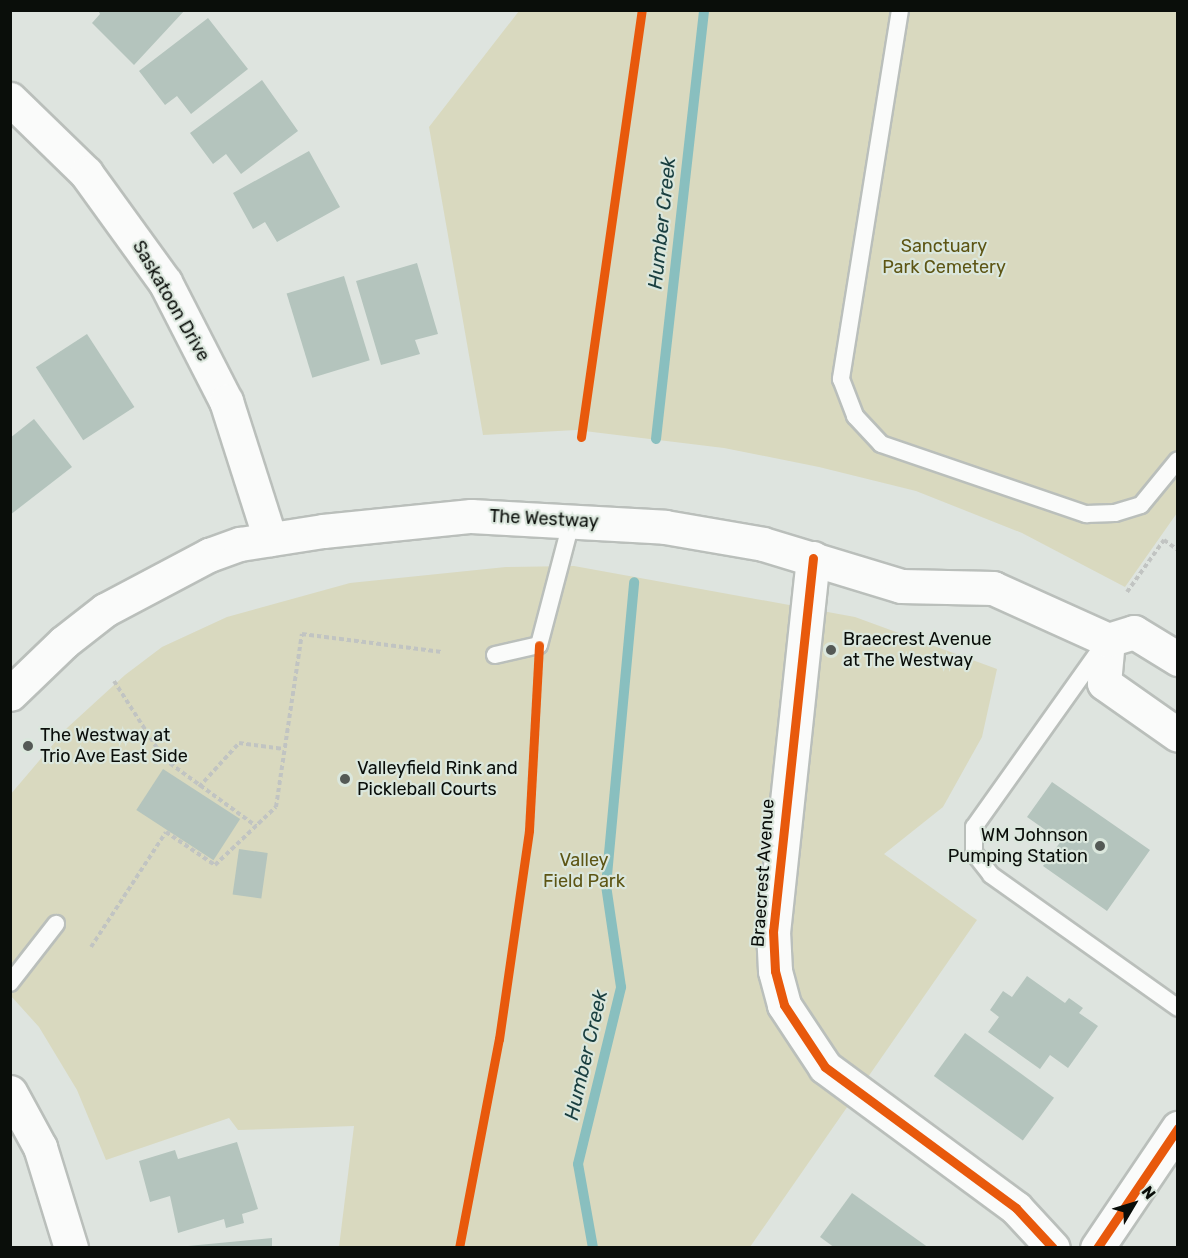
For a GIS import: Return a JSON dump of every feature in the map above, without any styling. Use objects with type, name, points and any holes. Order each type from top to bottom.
[{"type":"main road","name":"Saskatoon Drive","points":[[10,99],[86,173],[165,282],[226,401],[270,539]]},
{"type":"main road","name":"The Westway","points":[[10,694],[64,642],[125,598],[209,555],[270,539],[471,516],[572,519],[665,527],[813,558],[901,586],[993,588],[1108,640]]},
{"type":"main road","name":"Braecrest Avenue","points":[[813,558],[773,931],[775,970],[784,1005],[825,1067],[1016,1208],[1053,1248]]},
{"type":"main road","points":[[1178,659],[1134,632],[1108,640],[1104,682],[1178,735]]},
{"type":"main road","points":[[10,1092],[58,1193],[71,1248]]},
{"type":"main road","points":[[1097,1248],[1178,1128]]},
{"type":"lane","points":[[900,10],[842,379],[855,416],[881,444],[1086,514],[1115,513],[1142,505],[1178,460]]},
{"type":"lane","points":[[495,655],[539,645],[572,519]]},
{"type":"lane","points":[[1108,640],[974,827],[974,853],[991,875],[1178,1008]]},
{"type":"lane","points":[[10,983],[56,924]]},
{"type":"path","points":[[1127,592],[1164,540],[1178,550]]},
{"type":"path","points":[[91,947],[166,832],[215,865],[276,807],[302,634],[442,652]]},
{"type":"path","points":[[114,681],[164,759],[199,787],[256,826]]},
{"type":"path","points":[[199,787],[239,744],[284,749]]},
{"type":"green space","name":"Sanctuary Park Cemetery","points":[[519,11],[1177,11],[1177,513],[1125,587],[1022,533],[916,491],[819,467],[724,448],[576,430],[483,435],[429,127]]},
{"type":"green space","name":"Valley Field Park","points":[[574,566],[855,617],[997,669],[982,737],[943,807],[884,854],[977,920],[750,1247],[339,1247],[354,1126],[238,1130],[229,1118],[106,1160],[77,1090],[39,1027],[11,996],[10,795],[67,728],[125,675],[162,647],[227,617],[350,583],[506,567]]},
{"type":"building","points":[[98,10],[185,10],[134,65],[92,23],[100,14]]},
{"type":"building","points":[[208,18],[248,69],[191,114],[177,96],[165,105],[139,71]]},
{"type":"building","points":[[262,80],[298,131],[241,174],[226,154],[213,164],[190,133]]},
{"type":"building","points":[[309,151],[340,207],[277,242],[265,222],[253,229],[233,193]]},
{"type":"building","points":[[417,263],[438,334],[415,340],[420,354],[381,365],[356,281]]},
{"type":"building","points":[[344,276],[370,360],[312,378],[287,294]]},
{"type":"building","points":[[87,334],[134,407],[83,440],[36,367]]},
{"type":"building","points":[[34,419],[72,467],[10,515],[10,438]]},
{"type":"building","points":[[163,769],[240,819],[213,860],[136,810]]},
{"type":"building","name":"WM Johnson Pumping Station","points":[[1052,782],[1150,850],[1107,911],[1043,866],[1061,841],[1027,817]]},
{"type":"building","points":[[239,849],[268,853],[261,899],[233,895]]},
{"type":"building","points":[[1027,976],[1065,1003],[1069,998],[1083,1008],[1079,1013],[1098,1026],[1068,1068],[1050,1055],[1040,1069],[988,1032],[999,1017],[990,1010],[1003,991],[1012,997]]},
{"type":"building","points":[[965,1033],[1054,1098],[1023,1141],[934,1076]]},
{"type":"building","points":[[237,1142],[258,1209],[242,1214],[244,1223],[226,1228],[224,1219],[178,1233],[170,1196],[150,1202],[139,1161],[175,1150],[178,1159]]},
{"type":"building","points":[[852,1193],[929,1248],[835,1248],[820,1237]]},
{"type":"building","points":[[272,1238],[272,1248],[189,1248],[188,1246]]},
{"type":"waterway","name":"Humber Creek","points":[[656,439],[704,10]]},
{"type":"waterway","name":"Humber Creek","points":[[593,1248],[578,1164],[621,987],[606,886],[634,582]]},
{"type":"cycle path","points":[[581,437],[642,10]]},
{"type":"cycle path","points":[[813,558],[773,931],[775,971],[784,1005],[825,1067],[1016,1208],[1053,1248]]},
{"type":"cycle path","points":[[459,1248],[499,1039],[529,830],[539,645]]},
{"type":"cycle path","points":[[1097,1248],[1178,1128]]},
{"type":"place","name":"Braecrest Avenue at The Westway","points":[[831,650]]},
{"type":"place","name":"The Westway at Trio Ave East Side","points":[[28,746]]},
{"type":"place","name":"Valleyfield Rink and Pickleball Courts","points":[[345,779]]},
{"type":"place","name":"WM Johnson Pumping Station","points":[[1100,846]]}]
